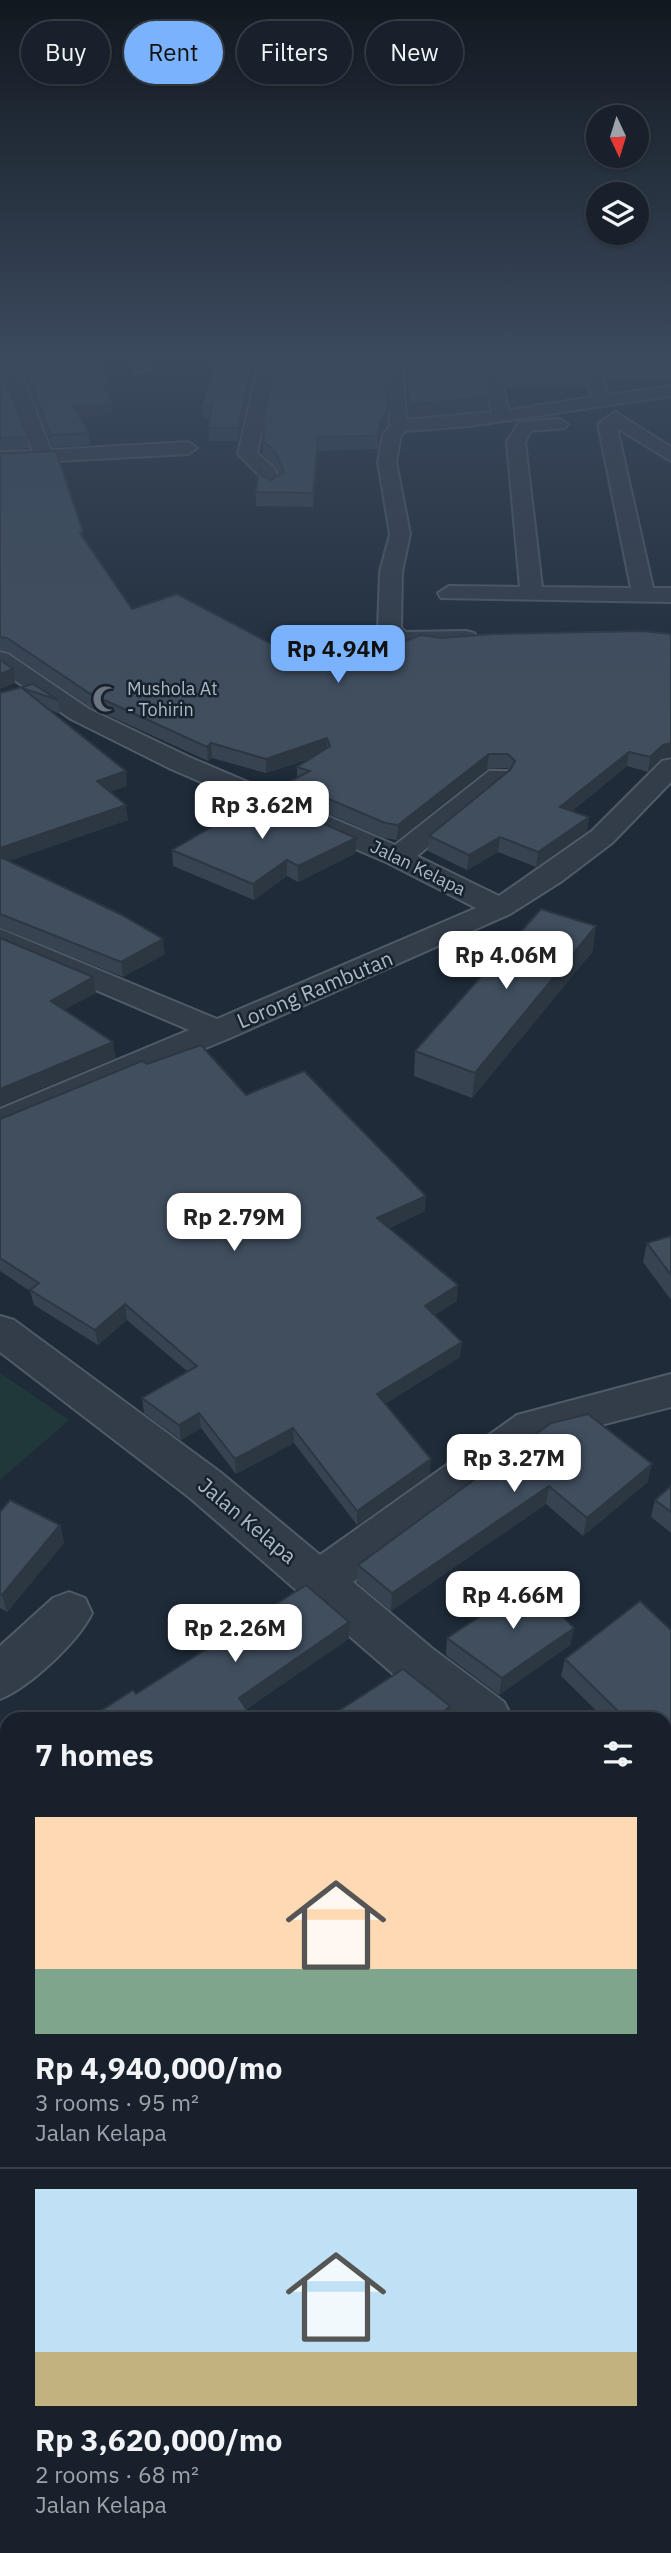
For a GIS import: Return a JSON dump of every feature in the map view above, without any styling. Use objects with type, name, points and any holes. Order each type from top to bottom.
[{"type":"street","points":[[269,476],[272,485]]},
{"type":"street","points":[[390,476],[400,534],[391,572],[389,631],[401,639],[488,638]]},
{"type":"street","points":[[520,476],[532,594]]},
{"type":"street","points":[[624,476],[643,595]]},
{"type":"street","points":[[449,593],[671,595]]},
{"type":"street","name":"Jalan Kelapa","points":[[0,659],[80,714],[180,763],[398,857],[500,908]]},
{"type":"street","points":[[13,694],[39,686]]},
{"type":"street","name":"Lorong Rambutan","points":[[0,1122],[218,1031],[500,908],[552,876],[602,837],[671,767]]},
{"type":"street","points":[[398,857],[498,777]]},
{"type":"street","points":[[0,938],[218,1031]]},
{"type":"street","name":"Jalan Kelapa","points":[[0,1331],[205,1485],[480,1712]]},
{"type":"street","points":[[319,1581],[532,1427],[558,1417],[665,1401]]},
{"type":"street","points":[[0,1677],[69,1612]]},
{"type":"green space","points":[[0,1373],[69,1420],[0,1480]]},
{"type":"building","points":[[0,476],[64,476],[83,532],[80,533],[132,609],[177,594],[294,656],[359,627],[400,643],[421,635],[441,638],[493,634],[641,631],[671,634],[671,743],[663,745],[650,757],[629,752],[560,807],[589,817],[538,852],[500,837],[469,855],[429,836],[510,770],[515,761],[508,754],[489,754],[398,825],[385,823],[289,782],[310,771],[297,767],[330,746],[327,738],[266,759],[211,743],[207,747],[89,693],[7,638],[0,637]]},
{"type":"building","points":[[258,476],[271,480],[277,476],[315,476],[313,493],[256,492]]},
{"type":"building","points":[[0,660],[13,669],[0,674]]},
{"type":"building","points":[[33,684],[58,700],[22,688],[126,771],[97,781],[126,805],[0,848],[0,693]]},
{"type":"building","points":[[263,797],[356,838],[298,866],[287,860],[253,884],[172,850]]},
{"type":"building","points":[[0,857],[122,915],[163,939],[121,962],[0,914]]},
{"type":"building","points":[[541,909],[596,926],[475,1073],[415,1051]]},
{"type":"building","points":[[0,938],[93,977],[51,1001],[113,1042],[0,1089]]},
{"type":"building","points":[[201,1045],[246,1095],[304,1071],[426,1196],[377,1218],[458,1285],[425,1306],[462,1342],[377,1394],[431,1459],[357,1511],[293,1428],[235,1459],[199,1413],[179,1425],[142,1398],[197,1366],[125,1304],[95,1330],[30,1290],[39,1283],[0,1258],[0,1119],[142,1061],[147,1064]]},
{"type":"building","points":[[671,1236],[671,1275],[647,1243]]},
{"type":"building","points":[[588,1414],[652,1464],[587,1518],[549,1486],[392,1593],[358,1565],[551,1423]]},
{"type":"building","points":[[671,1486],[671,1512],[655,1500]]},
{"type":"building","points":[[10,1500],[60,1525],[2,1595],[0,1512]]},
{"type":"building","points":[[531,1583],[574,1628],[502,1678],[447,1638]]},
{"type":"building","points":[[306,1585],[349,1622],[239,1698],[247,1710],[244,1712],[99,1712],[133,1690],[136,1694]]},
{"type":"building","points":[[640,1601],[671,1630],[671,1712],[619,1712],[565,1659]]},
{"type":"building","points":[[403,1669],[450,1706],[443,1712],[337,1712]]},
{"type":"place","name":"Mushola At - Tohirin","points":[[106,699]]}]
